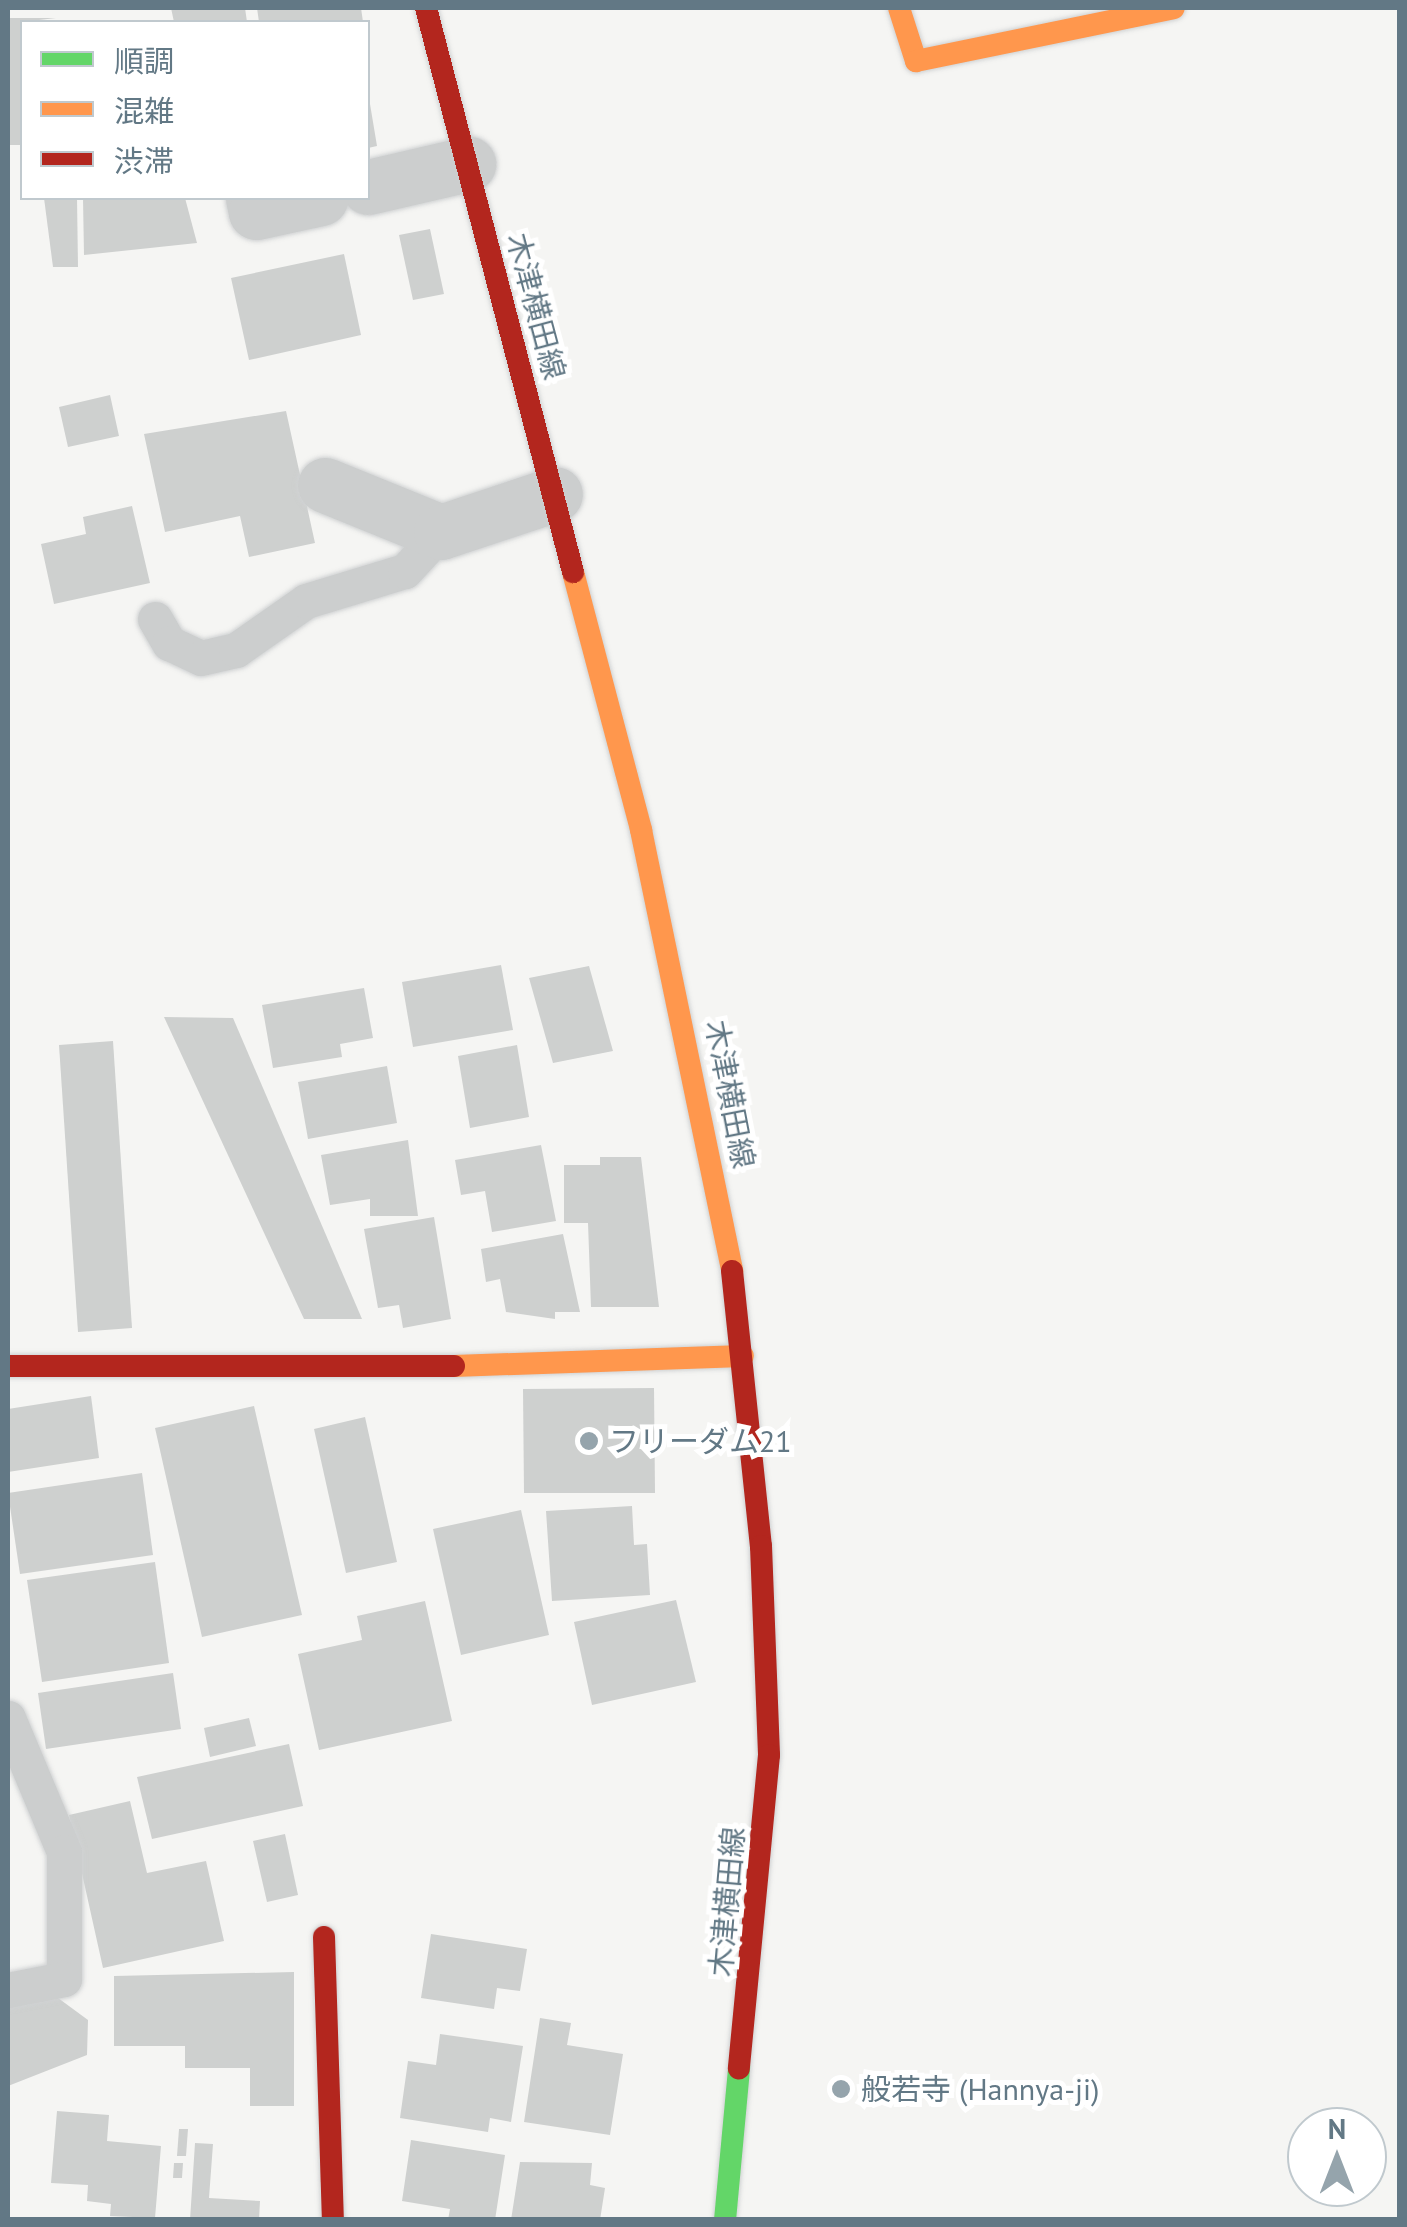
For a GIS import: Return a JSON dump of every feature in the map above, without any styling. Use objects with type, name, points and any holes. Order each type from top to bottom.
[{"type":"main road","name":"木津横田線","points":[[426,8],[678,988],[743,1356],[769,1755],[725,2220]]},
{"type":"main road","points":[[899,8],[916,61],[1151,10]]},
{"type":"main road","points":[[8,1366],[624,1366],[743,1356]]},
{"type":"main road","points":[[324,1936],[333,2220]]},
{"type":"street","points":[[370,187],[468,164]]},
{"type":"street","points":[[254,200],[256,212],[312,200]]},
{"type":"street","points":[[325,485],[441,532],[554,494]]},
{"type":"lane","points":[[154,620],[169,642],[201,658],[236,650],[306,601],[406,570],[441,532]]},
{"type":"lane","points":[[8,1718],[64,1852],[64,1979],[8,1990]]},
{"type":"building","points":[[171,8],[245,8],[247,20],[174,20]]},
{"type":"building","points":[[257,8],[361,8],[363,20],[259,20]]},
{"type":"building","points":[[8,18],[56,18],[20,20],[20,145],[8,145]]},
{"type":"building","points":[[370,104],[377,146],[370,148]]},
{"type":"building","points":[[44,200],[77,200],[78,267],[53,267]]},
{"type":"building","points":[[83,200],[186,200],[197,243],[84,255]]},
{"type":"building","points":[[430,229],[444,294],[413,300],[399,235]]},
{"type":"building","points":[[344,254],[361,335],[249,360],[231,278]]},
{"type":"building","points":[[110,395],[119,436],[68,447],[59,407]]},
{"type":"building","points":[[286,411],[315,543],[249,557],[240,516],[165,532],[144,434]]},
{"type":"building","points":[[132,506],[150,583],[54,604],[41,544],[86,534],[83,517]]},
{"type":"building","points":[[501,965],[513,1030],[413,1047],[402,982]]},
{"type":"building","points":[[589,966],[613,1051],[553,1063],[529,978]]},
{"type":"building","points":[[364,988],[373,1038],[340,1044],[342,1057],[273,1068],[262,1005]]},
{"type":"building","points":[[164,1017],[233,1018],[362,1319],[304,1319]]},
{"type":"building","points":[[113,1041],[132,1328],[78,1332],[59,1045]]},
{"type":"building","points":[[517,1045],[529,1117],[470,1128],[458,1056]]},
{"type":"building","points":[[387,1066],[397,1123],[308,1139],[298,1082]]},
{"type":"building","points":[[408,1140],[418,1216],[370,1216],[370,1199],[330,1205],[321,1155]]},
{"type":"building","points":[[541,1145],[556,1221],[492,1232],[485,1191],[461,1195],[455,1160]]},
{"type":"building","points":[[600,1157],[641,1157],[659,1307],[591,1307],[588,1223],[564,1223],[564,1165],[600,1165]]},
{"type":"building","points":[[434,1217],[451,1319],[403,1328],[399,1305],[378,1308],[364,1229]]},
{"type":"building","points":[[563,1234],[580,1312],[555,1312],[555,1319],[506,1312],[500,1279],[486,1282],[481,1249]]},
{"type":"building","name":"フリーダム21","points":[[654,1388],[655,1493],[524,1493],[523,1389]]},
{"type":"building","points":[[91,1396],[99,1458],[8,1472],[8,1409]]},
{"type":"building","points":[[254,1406],[302,1615],[202,1637],[155,1428]]},
{"type":"building","points":[[365,1417],[397,1562],[346,1573],[314,1429]]},
{"type":"building","points":[[142,1473],[153,1555],[20,1574],[8,1493]]},
{"type":"building","points":[[632,1506],[634,1545],[647,1544],[650,1595],[552,1601],[546,1511]]},
{"type":"building","points":[[521,1510],[549,1635],[461,1655],[433,1529]]},
{"type":"building","points":[[155,1562],[169,1663],[42,1682],[27,1580]]},
{"type":"building","points":[[676,1600],[696,1682],[592,1705],[574,1622]]},
{"type":"building","points":[[425,1601],[452,1721],[319,1750],[298,1654],[362,1640],[357,1616]]},
{"type":"building","points":[[173,1673],[181,1729],[46,1749],[38,1693]]},
{"type":"building","points":[[249,1718],[256,1746],[210,1757],[204,1728]]},
{"type":"building","points":[[289,1744],[303,1806],[152,1839],[137,1777]]},
{"type":"building","points":[[130,1801],[147,1873],[206,1861],[224,1941],[103,1968],[69,1815]]},
{"type":"building","points":[[285,1834],[298,1895],[267,1902],[253,1841]]},
{"type":"building","points":[[431,1934],[527,1949],[520,1991],[497,1988],[494,2009],[421,1998]]},
{"type":"building","points":[[294,1972],[294,2106],[250,2106],[250,2068],[185,2068],[185,2046],[114,2046],[114,1976]]},
{"type":"building","points":[[54,1995],[88,2020],[87,2055],[8,2086],[8,2006]]},
{"type":"building","points":[[540,2018],[571,2023],[567,2045],[623,2054],[610,2135],[524,2122]]},
{"type":"building","points":[[440,2034],[523,2046],[511,2122],[490,2118],[488,2132],[400,2118],[408,2061],[436,2065]]},
{"type":"building","points":[[57,2111],[109,2115],[107,2141],[161,2146],[155,2218],[110,2216],[111,2204],[87,2201],[88,2185],[51,2183]]},
{"type":"building","points":[[179,2129],[188,2129],[186,2156],[177,2156]]},
{"type":"building","points":[[411,2140],[505,2155],[495,2220],[448,2220],[450,2209],[402,2201]]},
{"type":"building","points":[[195,2143],[213,2144],[209,2198],[260,2201],[259,2220],[190,2220]]},
{"type":"building","points":[[520,2162],[592,2163],[590,2185],[605,2188],[600,2220],[511,2220]]},
{"type":"building","points":[[174,2163],[183,2163],[182,2178],[173,2178]]},
{"type":"traffic: fast","points":[[725,2220],[739,2069]]},
{"type":"traffic: slow","points":[[899,8],[916,61],[1174,8]]},
{"type":"traffic: slow","points":[[573,572],[641,830],[732,1271]]},
{"type":"traffic: slow","points":[[454,1366],[743,1356]]},
{"type":"traffic: jam","points":[[426,8],[573,572]]},
{"type":"traffic: jam","points":[[732,1271],[761,1546],[769,1755],[739,2069]]},
{"type":"traffic: jam","points":[[8,1366],[454,1366]]},
{"type":"traffic: jam","points":[[324,1937],[333,2220]]},
{"type":"place","name":"フリーダム21","points":[[589,1441]]},
{"type":"place","name":"般若寺 (Hannya-ji)","points":[[841,2089]]}]
